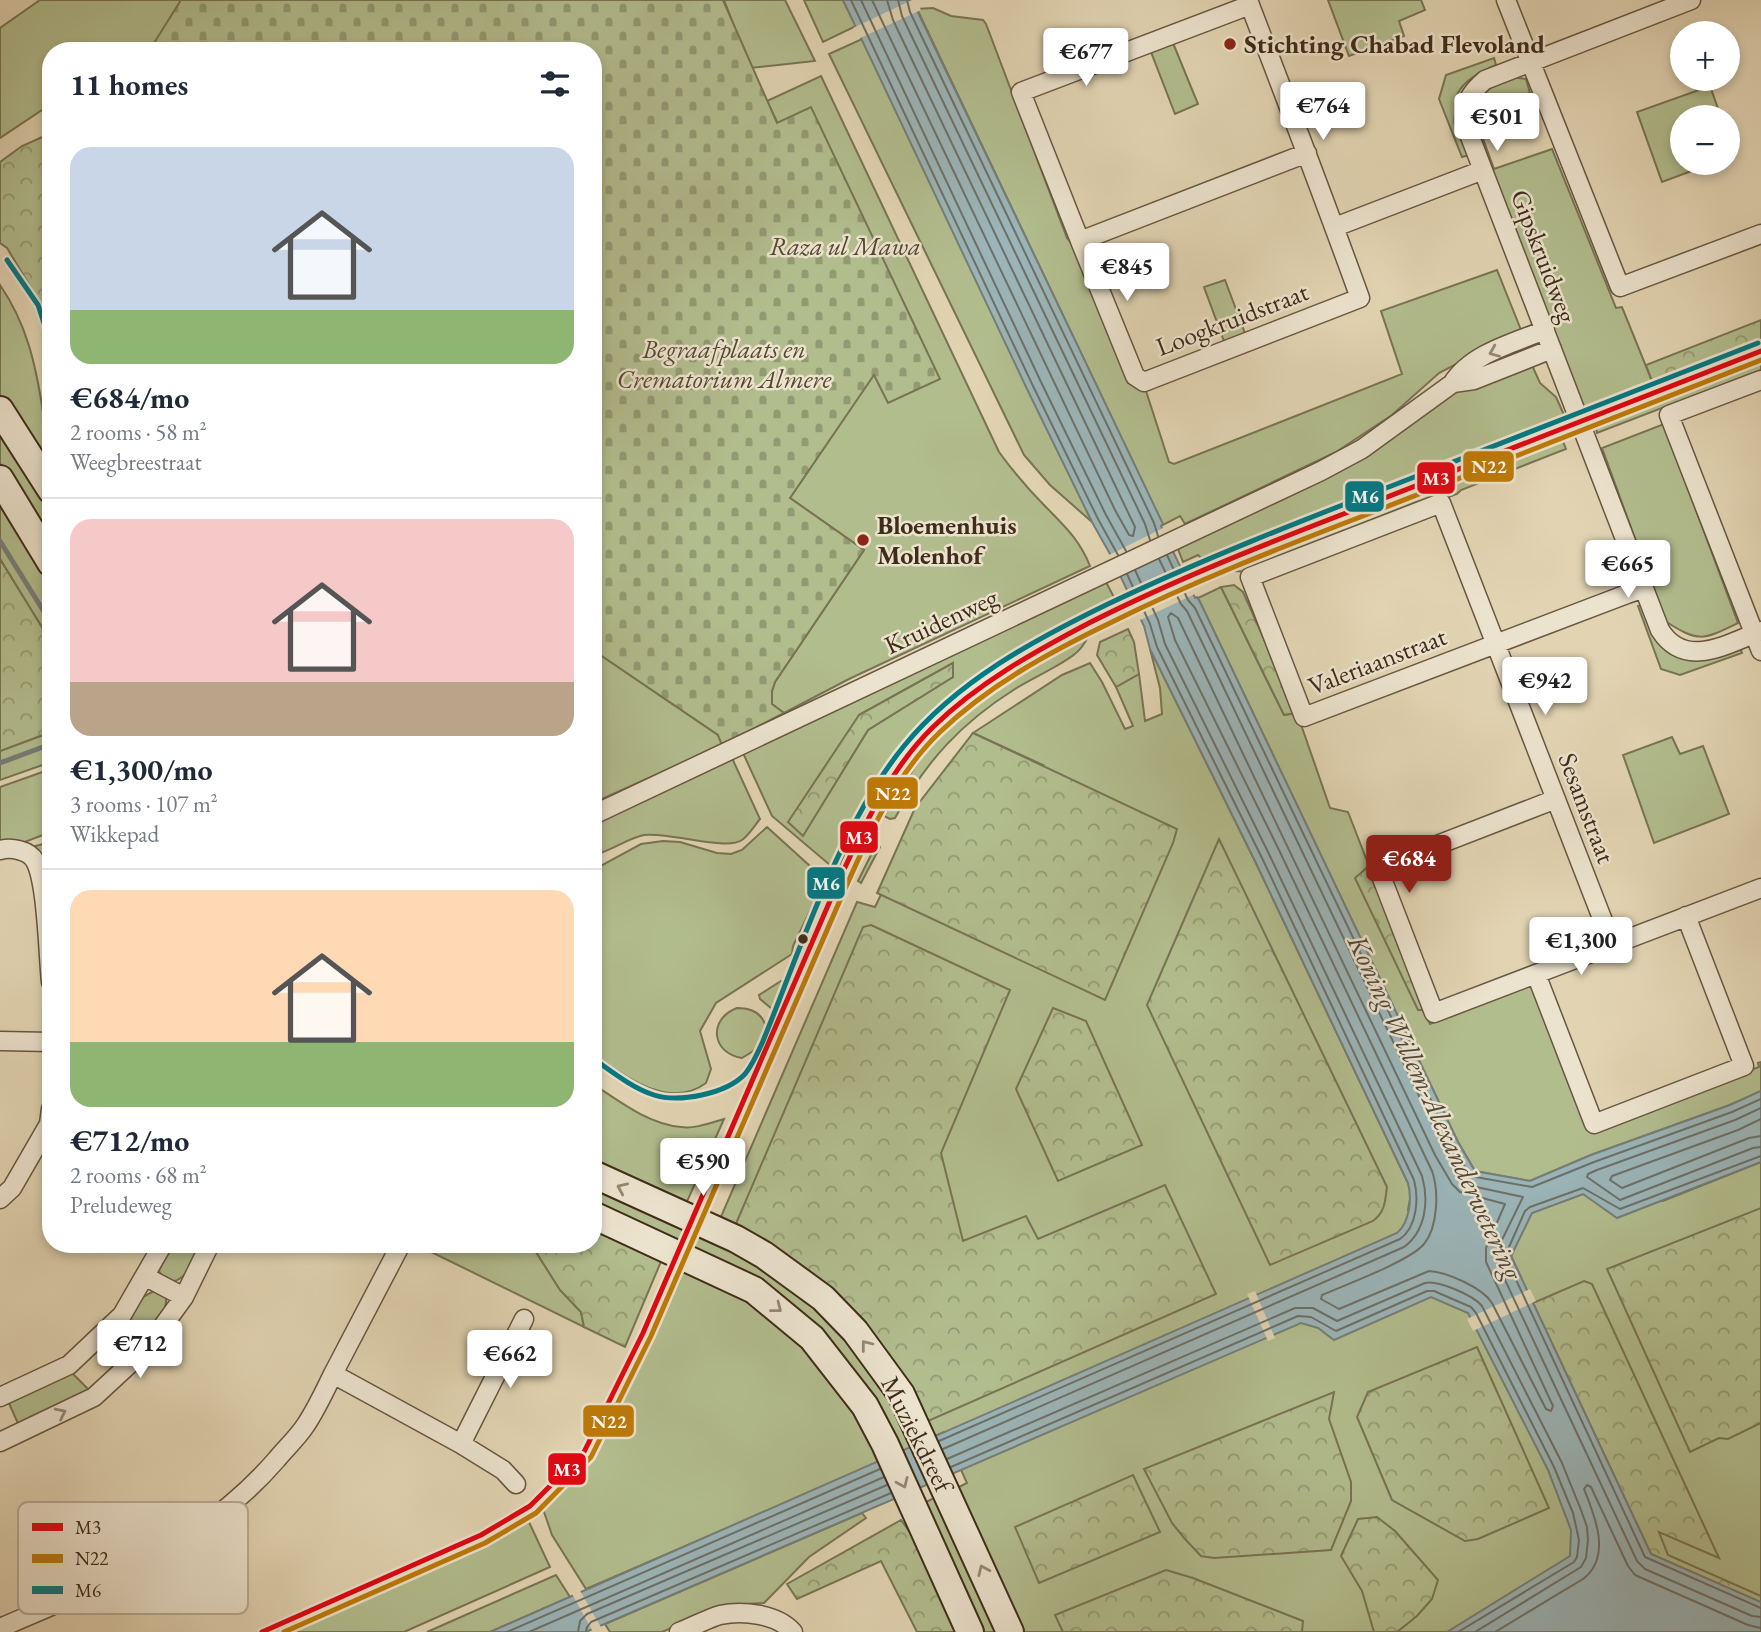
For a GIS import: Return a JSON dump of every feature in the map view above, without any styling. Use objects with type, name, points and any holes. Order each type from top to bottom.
[{"type":"main road","points":[[0,410],[42,476]]},
{"type":"main road","points":[[0,479],[42,548]]},
{"type":"main road","name":"Muziekdreef","points":[[602,1178],[736,1239],[789,1272],[831,1306],[855,1331],[901,1394],[1010,1632]]},
{"type":"main road","name":"Muziekdreef","points":[[602,1219],[754,1290],[812,1338],[865,1406],[885,1444],[970,1632]]},
{"type":"street","points":[[1506,0],[1620,287],[1761,234]]},
{"type":"street","name":"Gipskruidweg","points":[[1690,0],[1485,80],[1468,98],[1464,121],[1660,630],[1667,641],[1685,652],[1699,652],[1758,632]]},
{"type":"street","points":[[1307,153],[1080,241],[1021,92],[1249,2],[1307,153],[1335,227],[1483,170]]},
{"type":"street","name":"Loogkruidstraat","points":[[1080,241],[1135,376],[1144,382],[1360,298],[1335,227]]},
{"type":"street","name":"Kruidenweg","points":[[602,811],[1348,457],[1452,384],[1460,371],[1475,360],[1545,330]]},
{"type":"street","name":"Kruidenweg","points":[[1452,384],[1474,380],[1552,349]]},
{"type":"street","points":[[1761,380],[1669,415],[1758,632],[1761,651]]},
{"type":"street","name":"Valeriaanstraat","points":[[1441,503],[1250,577],[1304,717],[1644,588]]},
{"type":"street","name":"Sesamstraat","points":[[1441,503],[1612,944]]},
{"type":"street","points":[[1556,799],[1378,868],[1434,1013],[1761,888]]},
{"type":"street","points":[[0,850],[22,851],[34,859],[42,882]]},
{"type":"street","points":[[1536,974],[1594,1124],[1707,1081],[1744,1066],[1686,916]]},
{"type":"street","points":[[0,1041],[42,1042]]},
{"type":"street","points":[[0,1199],[12,1188],[42,1136]]},
{"type":"street","points":[[0,1396],[69,1365],[122,1315],[158,1253]]},
{"type":"street","points":[[0,1442],[94,1397],[147,1348],[184,1297],[206,1253]]},
{"type":"street","points":[[235,1502],[268,1470],[305,1427],[396,1253]]},
{"type":"street","points":[[146,1277],[184,1297]]},
{"type":"street","points":[[461,1444],[524,1319]]},
{"type":"street","points":[[334,1374],[461,1444],[503,1470],[516,1484]]},
{"type":"street","points":[[679,1632],[721,1615],[747,1613],[771,1618],[793,1632]]},
{"type":"street","points":[[0,1628],[32,1614]]},
{"type":"green space","points":[[40,0],[195,0],[169,42],[42,42],[42,110],[0,138],[0,28]]},
{"type":"green space","name":"Begraafplaats en Crematorium Almere","points":[[181,0],[723,0],[777,123],[811,107],[940,379],[888,403],[874,375],[790,498],[864,550],[775,682],[772,704],[784,713],[722,745],[718,735],[602,656],[602,42],[155,42]]},
{"type":"green space","points":[[724,0],[785,0],[815,61],[750,68]]},
{"type":"green space","points":[[804,0],[843,0],[856,26],[823,42]]},
{"type":"green space","points":[[1328,0],[1421,0],[1425,10],[1399,21],[1404,36],[1349,56]]},
{"type":"green space","points":[[933,8],[951,16],[983,20],[986,24],[1067,238],[1075,248],[1128,383],[1146,391],[1169,462],[1174,464],[1402,374],[1381,311],[1497,270],[1521,330],[1439,373],[1392,415],[1336,452],[1185,524],[1180,516],[1163,525],[917,9]]},
{"type":"green space","points":[[862,39],[1092,522],[1050,485],[1024,455],[829,54]]},
{"type":"green space","points":[[1173,43],[1198,104],[1175,114],[1151,52]]},
{"type":"green space","points":[[1494,58],[1496,65],[1466,82],[1459,91],[1455,111],[1469,155],[1462,157],[1439,99],[1446,75]]},
{"type":"green space","name":"Raza ul Mawa","points":[[821,76],[999,452],[1026,486],[1070,532],[1090,566],[849,679],[784,713],[772,704],[775,682],[864,550],[790,498],[878,368],[836,245],[767,101]]},
{"type":"green space","points":[[1512,77],[1526,79],[1530,93],[1481,111],[1476,119],[1494,169],[1552,149],[1616,308],[1622,307],[1652,381],[1582,409],[1472,117],[1477,102],[1485,91]]},
{"type":"green space","points":[[1696,91],[1712,91],[1717,105],[1670,105],[1670,175],[1681,175],[1662,182],[1637,112]]},
{"type":"green space","points":[[42,137],[42,306],[7,248],[0,243],[0,162],[22,146]]},
{"type":"green space","points":[[1225,280],[1246,336],[1225,344],[1204,287]]},
{"type":"green space","points":[[0,285],[24,330],[33,362],[42,407],[42,462],[0,396]]},
{"type":"green space","points":[[1761,320],[1761,339],[1652,381],[1646,365]]},
{"type":"green space","points":[[1761,360],[1761,370],[1597,433],[1595,424]]},
{"type":"green space","points":[[1531,363],[1540,383],[1556,397],[1565,417],[1201,558],[1198,555],[1183,562],[1178,549],[1192,542],[1191,537],[1347,467],[1407,428],[1447,396]]},
{"type":"green space","points":[[1664,424],[1738,623],[1708,636],[1694,636],[1665,621],[1602,448]]},
{"type":"green space","points":[[0,425],[42,488],[42,529],[0,463]]},
{"type":"green space","points":[[1562,439],[1566,449],[1461,490],[1457,494],[1422,507],[1417,502],[1248,572],[1221,570],[1409,500]]},
{"type":"green space","points":[[0,506],[30,553],[42,564],[42,627],[0,559]]},
{"type":"green space","points":[[0,559],[42,627],[42,735],[0,751]]},
{"type":"green space","points":[[1106,582],[1116,601],[1013,653],[979,675],[921,729],[875,790],[837,871],[772,816],[743,753]],"holes":[[[953,663],[953,677],[868,730],[803,835],[859,715]]]},
{"type":"green space","points":[[1234,585],[1243,592],[1297,713],[1284,715],[1221,587]]},
{"type":"green space","points":[[1221,587],[1284,715],[1297,713],[1330,808],[1348,812],[1369,866],[1356,878],[1430,1024],[1532,983],[1593,1131],[1759,1067],[1758,1063],[1761,1062],[1761,1091],[1530,1181],[1475,1171],[1458,1142],[1198,598]]},
{"type":"green space","points":[[1644,605],[1661,644],[1739,645],[1742,653],[1680,675],[1661,669],[1638,606]]},
{"type":"green space","points":[[1128,629],[1134,642],[1139,674],[1116,687],[1097,655],[1100,642]]},
{"type":"green space","points":[[1089,636],[1075,654],[1015,689],[978,715],[932,761],[895,818],[884,816],[938,737],[971,706],[1009,680]]},
{"type":"green space","points":[[1150,649],[1255,861],[1408,1183],[1411,1194],[1408,1210],[1520,1275],[1511,1256],[1531,1213],[1583,1194],[1663,1201],[1761,1162],[1761,1632],[1017,1632],[953,1490],[967,1483],[944,1432],[927,1439],[919,1425],[937,1416],[737,1222],[732,1233],[717,1226],[857,902],[875,907],[917,820],[1043,765],[973,733],[1062,675],[1090,663],[1125,729],[1133,726],[1116,687],[1139,674],[1145,721],[1162,714],[1160,688]]},
{"type":"green space","points":[[602,656],[718,735],[722,745],[602,799]]},
{"type":"green space","points":[[953,663],[953,677],[868,730],[803,836],[788,822],[859,715]]},
{"type":"green space","points":[[973,733],[1177,829],[1105,1000],[877,893],[915,808]]},
{"type":"green space","points":[[42,735],[42,765],[0,780],[0,751]]},
{"type":"green space","points":[[1672,737],[1680,754],[1703,746],[1729,814],[1654,843],[1623,755]]},
{"type":"green space","points":[[732,758],[760,819],[742,840],[734,843],[644,835],[602,852],[602,821]]},
{"type":"green space","points":[[42,772],[42,835],[22,843],[6,840],[0,842],[0,787]]},
{"type":"green space","points":[[767,827],[811,867],[809,870],[823,884],[793,946],[792,954],[716,1003],[700,1031],[711,1069],[706,1083],[692,1091],[677,1093],[647,1087],[602,1060],[602,865],[641,844],[663,841],[680,842],[717,853],[731,854],[742,850]]},
{"type":"green space","points":[[1219,839],[1387,1187],[1382,1210],[1373,1221],[1270,1265],[1147,1005]]},
{"type":"green space","points":[[877,843],[880,847],[861,883],[858,881]]},
{"type":"green space","points":[[42,844],[42,859],[41,857],[28,848]]},
{"type":"green space","points":[[1369,866],[1424,1010],[1418,1010],[1355,878]]},
{"type":"green space","points":[[871,925],[1010,990],[941,1153],[963,1241],[1026,1216],[1038,1239],[1165,1185],[1216,1294],[919,1425],[871,1345],[732,1233],[863,927]]},
{"type":"green space","points":[[781,981],[788,981],[776,1008],[772,1009],[759,995]]},
{"type":"green space","points":[[737,1008],[756,1012],[766,1028],[758,1048],[742,1058],[724,1050],[717,1035],[721,1020]]},
{"type":"green space","points":[[1053,1008],[1086,1021],[1142,1145],[1058,1181],[1016,1089]]},
{"type":"green space","points":[[602,1090],[634,1111],[669,1125],[692,1127],[724,1119],[685,1206],[602,1173]]},
{"type":"green space","points":[[602,1182],[751,1253],[857,1341],[919,1444],[896,1454],[808,1328],[602,1213]]},
{"type":"green space","points":[[1761,1208],[1761,1423],[1728,1439],[1719,1438],[1690,1452],[1607,1269]]},
{"type":"green space","points":[[602,1224],[665,1252],[625,1347],[584,1327],[581,1312],[560,1290],[537,1253],[602,1253]]},
{"type":"green space","points":[[166,1253],[198,1253],[186,1273],[176,1281],[169,1282],[159,1271]]},
{"type":"green space","points":[[433,1253],[537,1253],[560,1290],[581,1312],[584,1327]]},
{"type":"green space","points":[[685,1268],[727,1283],[829,1367],[882,1461],[586,1589],[552,1535],[543,1509],[577,1475],[602,1441],[648,1350]]},
{"type":"green space","points":[[1584,1281],[1592,1284],[1719,1558],[1659,1532],[1668,1555],[1761,1596],[1761,1603],[1651,1554],[1533,1303]]},
{"type":"green space","points":[[154,1291],[166,1297],[162,1315],[149,1334],[118,1366],[99,1346],[141,1298]]},
{"type":"green space","points":[[1477,1347],[1549,1508],[1478,1539],[1465,1541],[1392,1500],[1357,1417],[1368,1392]]},
{"type":"green space","points":[[71,1372],[90,1391],[19,1426],[8,1401]]},
{"type":"green space","points":[[1334,1392],[1329,1419],[1351,1482],[1351,1501],[1331,1550],[1214,1558],[1201,1556],[1172,1523],[1144,1469]]},
{"type":"green space","points":[[1133,1475],[1160,1532],[1039,1583],[1015,1527]]},
{"type":"green space","points":[[942,1494],[1004,1632],[976,1632],[920,1505]]},
{"type":"green space","points":[[862,1513],[866,1518],[809,1557],[764,1603],[725,1605],[662,1632],[610,1632],[605,1624]]},
{"type":"green space","points":[[1377,1517],[1395,1531],[1438,1580],[1432,1599],[1397,1632],[1374,1632],[1362,1591],[1341,1556],[1358,1519]]},
{"type":"green space","points":[[528,1520],[550,1567],[404,1632],[285,1632],[502,1536]]},
{"type":"green space","points":[[901,1520],[909,1531],[918,1528],[964,1632],[917,1632],[881,1561],[797,1599],[787,1584]]},
{"type":"green space","points":[[1166,1570],[1303,1621],[1302,1632],[1063,1632],[1055,1615]]},
{"type":"green space","points":[[556,1575],[570,1597],[490,1632],[427,1632]]},
{"type":"water","name":"Koning Willem-Alexanderwetering","points":[[843,0],[912,0],[1163,524],[1161,526],[1195,598],[1197,597],[1201,604],[1458,1142],[1475,1171],[1530,1181],[1761,1091],[1761,1162],[1617,1218],[1583,1194],[1532,1213],[1511,1256],[1651,1554],[1761,1602],[1761,1632],[1447,1632],[1570,1556],[1571,1530],[1548,1470],[1468,1313],[1431,1297],[1334,1340],[1318,1328],[1301,1323],[586,1632],[490,1632],[1397,1233],[1405,1223],[1409,1210],[1408,1183],[1255,861],[1150,649],[1144,626],[1110,554],[1027,389]]},
{"type":"pier","points":[[916,0],[921,10],[858,39],[853,28]]},
{"type":"pier","points":[[1165,527],[1175,548],[1116,576],[1107,556]]},
{"type":"pier","points":[[1184,567],[1197,593],[1138,621],[1125,595]]},
{"type":"pier","points":[[1530,1289],[1536,1301],[1473,1331],[1467,1319]]},
{"type":"pier","points":[[1255,1291],[1275,1338],[1268,1341],[1247,1294]]},
{"type":"pier","points":[[579,1589],[602,1629],[593,1632],[571,1592]]},
{"type":"waterway","points":[[0,541],[42,609]]},
{"type":"waterway","points":[[0,763],[42,747]]},
{"type":"transit line","name":"M6","points":[[7,260],[38,305],[42,317]]},
{"type":"transit line","name":"M6","points":[[602,1065],[639,1089],[654,1095],[676,1098],[714,1092],[745,1074],[763,1041],[824,888],[881,777],[925,723],[948,701],[998,664],[1080,618],[1216,556],[1758,343]]},
{"type":"transit line","name":"M3","points":[[262,1632],[481,1535],[530,1506],[584,1452],[643,1333],[866,823],[889,782],[917,744],[950,711],[1027,657],[1155,591],[1222,562],[1761,351]]},
{"type":"transit line","name":"N22","points":[[284,1632],[485,1543],[536,1513],[591,1457],[651,1336],[873,827],[910,767],[940,732],[959,715],[1000,685],[1087,634],[1235,566],[1761,360]]},
{"type":"place","name":"Stichting Chabad Flevoland","points":[[1230,44]]},
{"type":"place","name":"Bloemenhuis Molenhof","points":[[863,540]]}]
